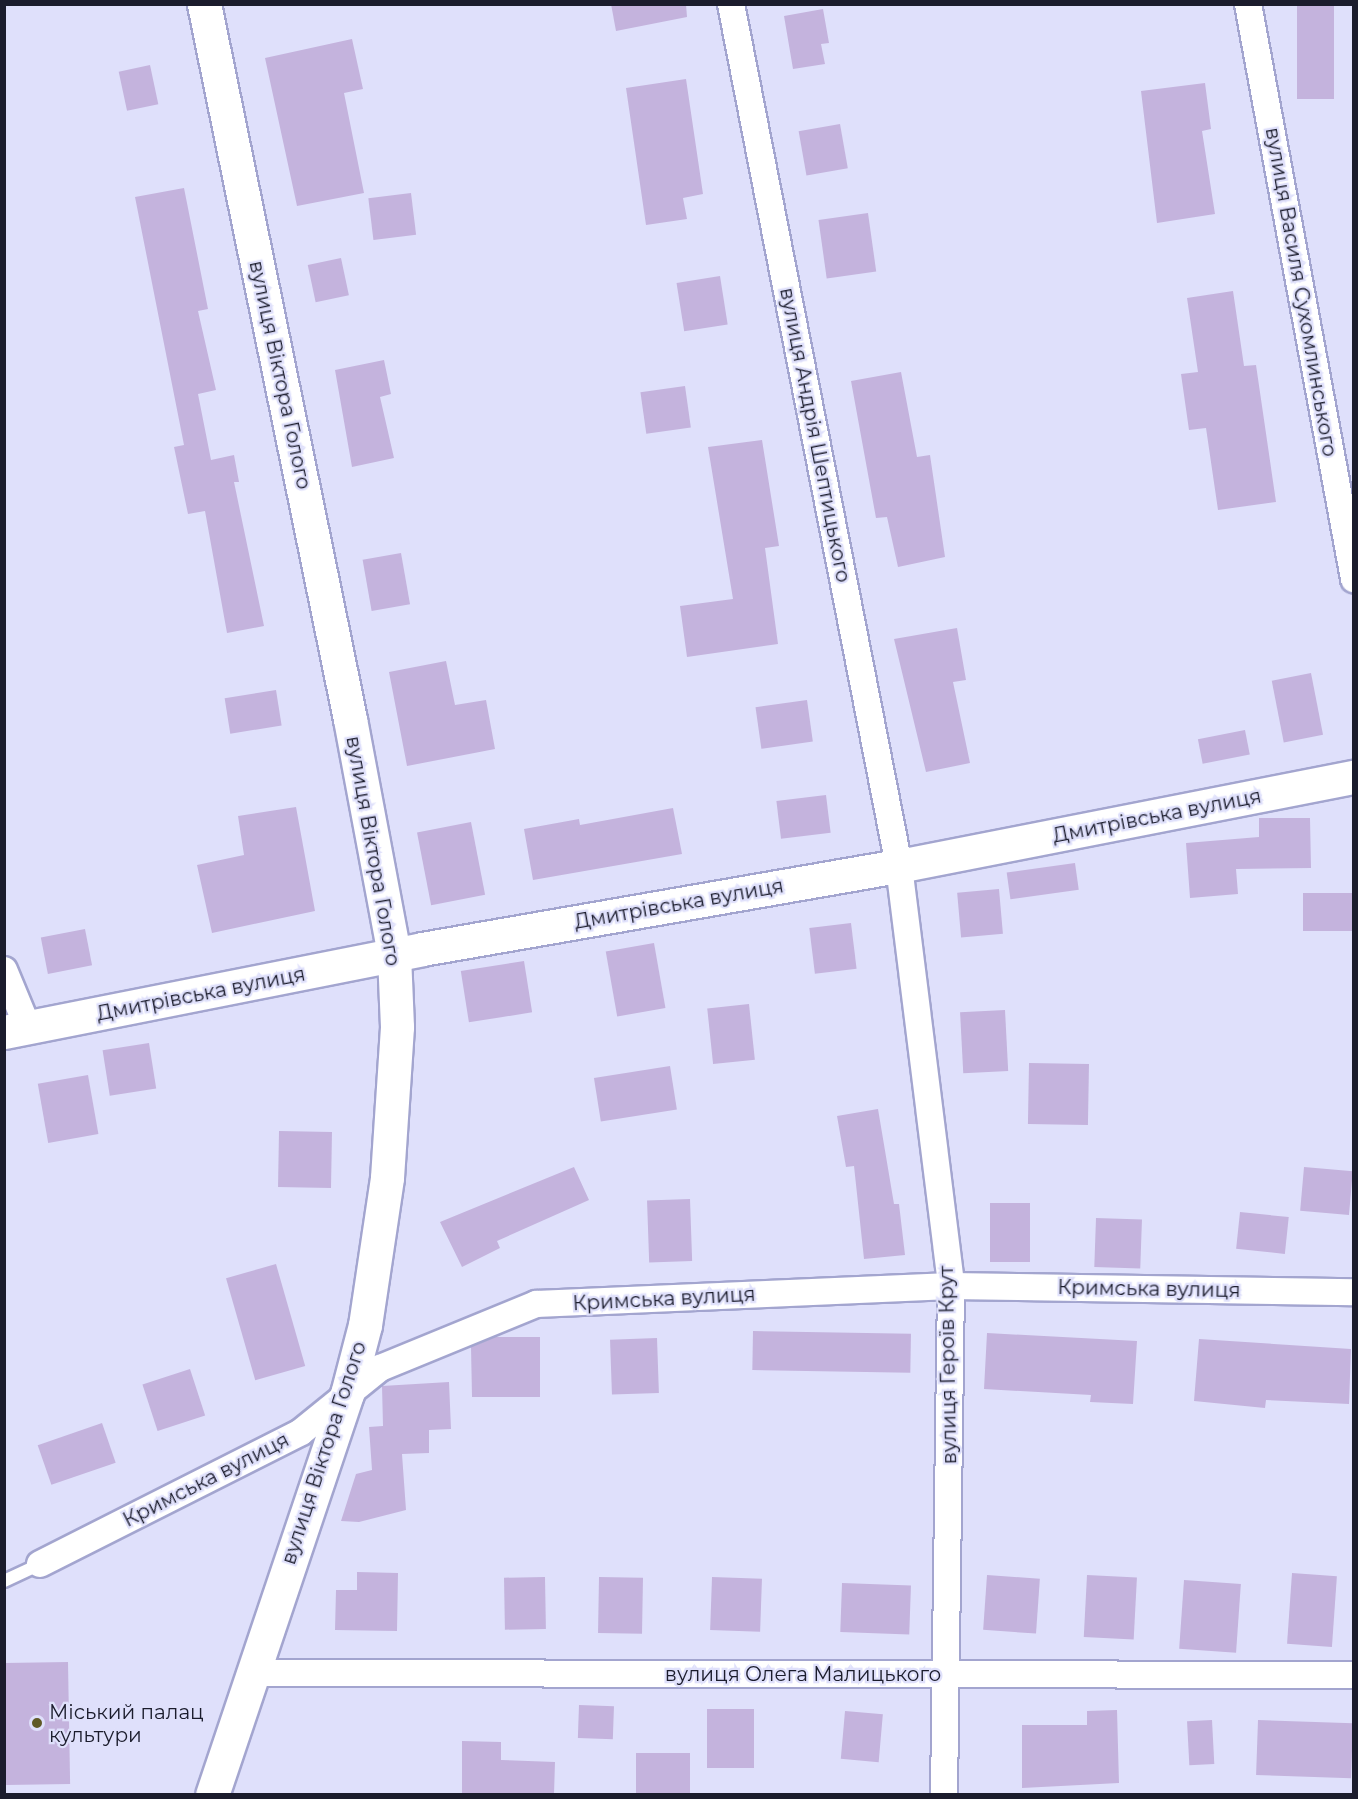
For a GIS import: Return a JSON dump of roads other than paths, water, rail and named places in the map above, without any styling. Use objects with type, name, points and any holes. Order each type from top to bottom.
[{"type":"main road","name":"вулиця Віктора Голого","points":[[204,4],[394,955],[395,1103],[387,1178],[365,1325],[347,1394],[212,1794]]},
{"type":"main road","name":"Дмитрівська вулиця","points":[[16,1030],[394,955],[899,866],[1353,777]]},
{"type":"street","name":"вулиця Андрія Шептицького","points":[[731,4],[899,866]]},
{"type":"street","name":"вулиця Василя Сухомлинського","points":[[1248,4],[1353,579]]},
{"type":"street","name":"вулиця Героїв Крут","points":[[899,866],[951,1286],[949,1674],[944,1794]]},
{"type":"street","points":[[4,970],[16,1030]]},
{"type":"street","name":"Кримська вулиця","points":[[40,1564],[301,1432],[380,1368],[536,1304],[951,1286],[1353,1292]]},
{"type":"street","name":"вулиця Олега Малицького","points":[[252,1673],[1353,1676]]},
{"type":"lane","points":[[4,1581],[40,1564]]},
{"type":"place","name":"Міський палац культури","points":[[37,1723]]}]
